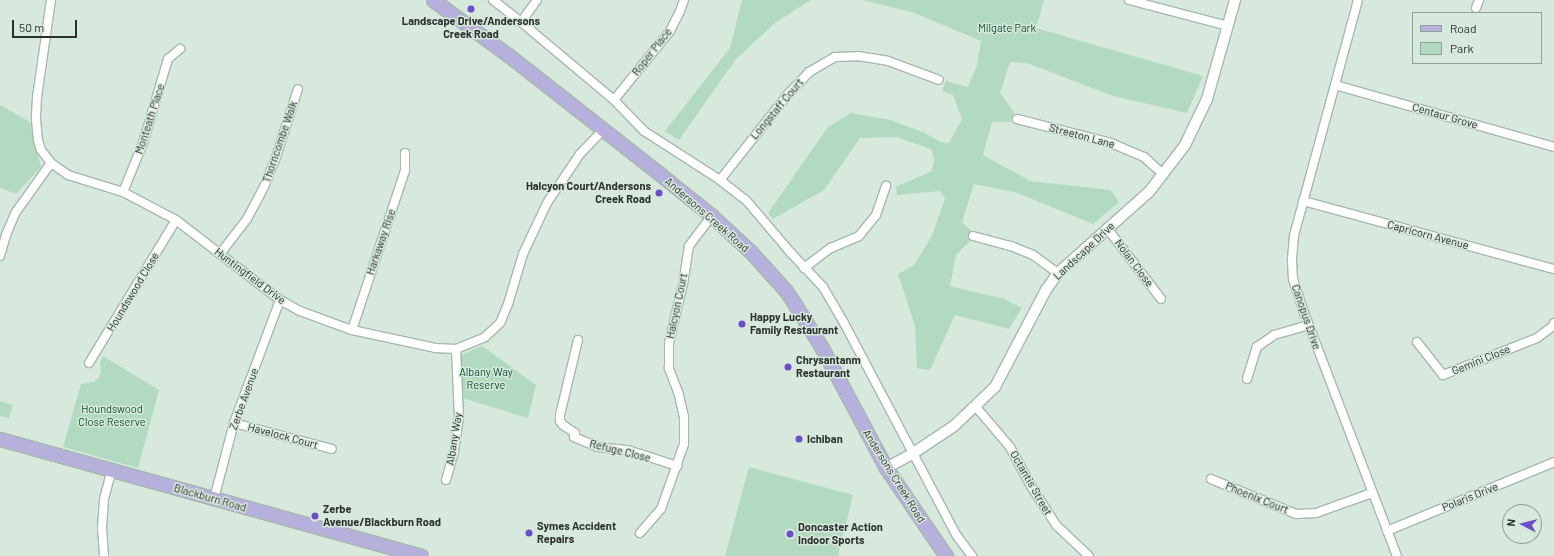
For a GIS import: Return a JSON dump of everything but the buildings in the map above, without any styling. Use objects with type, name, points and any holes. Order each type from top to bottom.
[{"type":"main road","name":"Andersons Creek Road","points":[[433,0],[508,56],[712,216],[751,252],[786,291],[822,348],[886,468],[946,556]]},
{"type":"main road","name":"Blackburn Road","points":[[0,439],[421,556]]},
{"type":"street","name":"Huntingfield Drive","points":[[52,0],[37,97],[36,119],[38,140],[41,150],[51,164],[68,175],[123,192],[176,220],[280,300],[300,310],[352,330],[435,348],[456,350],[485,337],[500,323],[508,304],[523,254],[547,203],[580,154],[603,130]]},
{"type":"street","points":[[493,0],[614,100],[644,131],[720,180],[746,200],[823,288],[844,323],[912,454],[957,536],[972,556]]},
{"type":"street","points":[[521,22],[537,0]]},
{"type":"street","name":"Roper Place","points":[[614,100],[670,31],[680,12],[684,0]]},
{"type":"street","points":[[1129,0],[1228,26]]},
{"type":"street","name":"Landscape Drive","points":[[886,468],[912,454],[954,426],[976,407],[994,387],[1046,290],[1058,273],[1107,228],[1132,208],[1163,174],[1185,146],[1207,99],[1235,0]]},
{"type":"street","name":"Canopus Drive","points":[[1358,0],[1294,236],[1292,261],[1293,279],[1308,325],[1397,556]]},
{"type":"street","points":[[1476,8],[1478,0]]},
{"type":"street","name":"Monteath Place","points":[[123,192],[143,143],[168,59],[180,49]]},
{"type":"street","name":"Longstaff Court","points":[[720,180],[789,93],[809,72],[834,57],[858,56],[888,61],[939,80]]},
{"type":"street","name":"Centaur Grove","points":[[1335,85],[1554,146]]},
{"type":"street","name":"Thorncombe Walk","points":[[220,254],[246,220],[264,187],[277,154],[298,89]]},
{"type":"street","name":"Streeton Lane","points":[[1017,119],[1111,143],[1144,157],[1163,174]]},
{"type":"street","name":"Harkaway Rise","points":[[352,330],[405,170],[405,153]]},
{"type":"street","points":[[0,256],[6,235],[16,212],[51,164]]},
{"type":"street","points":[[804,268],[831,248],[859,236],[876,215],[886,186]]},
{"type":"street","name":"Capricorn Avenue","points":[[1303,201],[1554,269]]},
{"type":"street","name":"Halcyon Court","points":[[640,533],[661,509],[684,444],[684,417],[678,392],[669,368],[669,343],[683,284],[689,246],[712,216]]},
{"type":"street","name":"Houndswood Close","points":[[89,363],[176,220]]},
{"type":"street","name":"Nolan Close","points":[[1107,228],[1161,299]]},
{"type":"street","points":[[973,236],[1011,246],[1033,255],[1058,273]]},
{"type":"street","name":"Zerbe Avenue","points":[[214,499],[234,423],[280,300]]},
{"type":"street","name":"Gemini Close","points":[[1417,342],[1443,375],[1537,338],[1553,326],[1554,323]]},
{"type":"street","points":[[1247,379],[1258,347],[1274,335],[1308,325]]},
{"type":"street","name":"Refuge Close","points":[[578,340],[560,415],[560,420],[563,425],[575,433],[574,437],[597,447],[628,450],[677,466]]},
{"type":"street","name":"Albany Way","points":[[446,480],[454,452],[459,418],[456,350]]},
{"type":"street","name":"Octantis Street","points":[[976,407],[1010,447],[1031,486],[1056,525],[1088,556]]},
{"type":"street","name":"Havelock Court","points":[[234,423],[332,449]]},
{"type":"street","name":"Polaris Drive","points":[[1387,531],[1554,462]]},
{"type":"street","points":[[104,556],[102,528],[104,499],[112,469]]},
{"type":"street","name":"Phoenix Court","points":[[1211,479],[1296,514],[1316,512],[1372,493]]},
{"type":"green space","points":[[742,0],[811,0],[776,22],[736,59],[679,140],[665,131],[730,48]]},
{"type":"green space","name":"Milgate Park","points":[[862,0],[1044,0],[1036,28],[1203,76],[1187,113],[1113,96],[1027,63],[1010,62],[1000,93],[1014,112],[1011,122],[992,122],[983,155],[1030,181],[1111,190],[1119,202],[1093,224],[1015,192],[974,184],[962,222],[971,231],[970,241],[956,255],[950,286],[1004,299],[1022,308],[1009,329],[955,315],[930,370],[917,368],[915,326],[898,274],[914,265],[932,236],[945,198],[940,191],[897,195],[896,187],[932,171],[934,157],[931,149],[896,137],[860,138],[824,190],[773,219],[768,213],[828,127],[851,113],[890,120],[925,133],[940,142],[949,143],[962,119],[953,95],[942,91],[946,81],[968,87],[977,65],[981,41],[912,12]]},
{"type":"green space","points":[[0,105],[30,122],[41,167],[16,194],[0,188]]},
{"type":"green space","name":"Albany Way Reserve","points":[[482,346],[536,385],[528,418],[462,398],[459,356]]},
{"type":"green space","name":"Houndswood Close Reserve","points":[[103,356],[159,390],[138,468],[63,447],[81,384],[94,382],[99,378],[101,371],[100,362]]},
{"type":"green space","points":[[0,401],[13,405],[9,418],[0,416]]},
{"type":"green space","points":[[749,467],[853,495],[838,555],[840,556],[725,556]]},
{"type":"place","name":"Landscape Drive/Andersons Creek Road","points":[[471,9]]},
{"type":"place","name":"Halcyon Court/Andersons Creek Road","points":[[659,193]]},
{"type":"place","name":"Happy Lucky Family Restaurant","points":[[742,324]]},
{"type":"place","name":"Chrysantanm Restaurant","points":[[788,367]]},
{"type":"place","name":"Ichiban","points":[[799,439]]},
{"type":"place","name":"Zerbe Avenue/Blackburn Road","points":[[315,516]]},
{"type":"place","name":"Symes Accident Repairs","points":[[529,533]]},
{"type":"place","name":"Doncaster Action Indoor Sports","points":[[790,534]]}]
